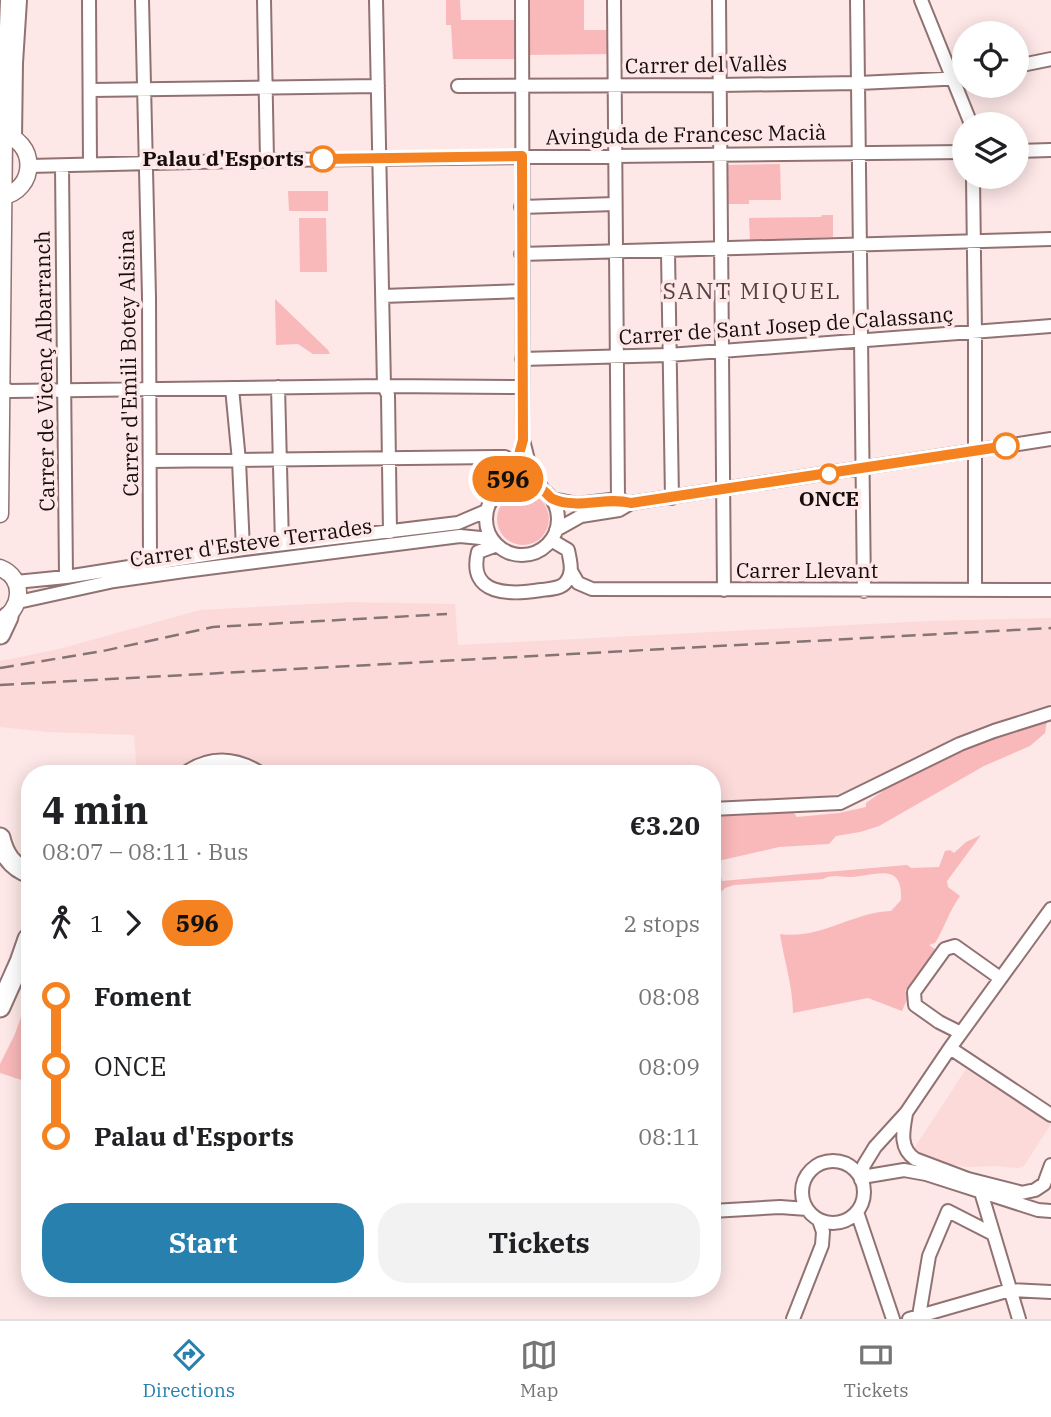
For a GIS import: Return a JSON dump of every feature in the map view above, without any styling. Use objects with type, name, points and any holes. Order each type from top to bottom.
[{"type":"highway","points":[[0,838],[7,857],[21,869]]},
{"type":"highway","points":[[0,1007],[21,959]]},
{"type":"main road","points":[[0,514],[2,197],[9,0]]},
{"type":"main road","points":[[2,197],[18,190],[29,166],[24,149],[6,136]]},
{"type":"main road","points":[[5,569],[19,590],[7,618]]},
{"type":"street","points":[[6,136],[16,63],[20,0]]},
{"type":"street","points":[[89,0],[90,164]]},
{"type":"street","name":"Carrer d'Emili Botey Alsina","points":[[142,0],[150,388],[150,563]]},
{"type":"street","points":[[264,0],[267,160]]},
{"type":"street","points":[[376,0],[384,386],[388,395],[390,532]]},
{"type":"street","points":[[522,0],[523,440],[530,468],[547,494],[558,519],[554,535]]},
{"type":"street","points":[[614,0],[618,499]]},
{"type":"street","points":[[719,0],[724,590]]},
{"type":"street","points":[[857,0],[864,591]]},
{"type":"street","points":[[921,0],[952,64]]},
{"type":"street","points":[[1029,64],[1051,59]]},
{"type":"street","name":"Carrer del Vallès","points":[[458,86],[720,85],[952,79]]},
{"type":"street","points":[[91,90],[378,86]]},
{"type":"street","points":[[1029,151],[1051,150]]},
{"type":"street","name":"Avinguda de Francesc Macià","points":[[29,166],[522,156],[952,152]]},
{"type":"street","name":"Carrer de Vicenç Albarranch","points":[[62,166],[66,577]]},
{"type":"street","points":[[972,189],[975,590]]},
{"type":"street","points":[[521,207],[615,204]]},
{"type":"street","points":[[521,254],[668,252],[1051,239]]},
{"type":"street","points":[[668,252],[671,498]]},
{"type":"street","points":[[383,296],[522,291]]},
{"type":"street","name":"Carrer de Sant Josep de Calassanç","points":[[522,359],[722,352],[1051,326]]},
{"type":"street","points":[[2,387],[10,391],[523,387]]},
{"type":"street","points":[[278,387],[282,544]]},
{"type":"street","points":[[232,388],[243,549]]},
{"type":"street","points":[[631,503],[618,499],[578,504],[547,494],[523,482],[503,488],[495,494],[486,511],[485,520],[494,542],[506,551],[525,555],[540,550],[554,535],[581,516],[619,510],[631,503],[1051,439]]},
{"type":"street","points":[[503,488],[516,465],[523,440]]},
{"type":"street","points":[[150,461],[505,457],[516,465]]},
{"type":"street","name":"Carrer d'Esteve Terrades","points":[[5,569],[66,577],[243,549],[458,523],[486,511]]},
{"type":"street","name":"Carrer Llevant","points":[[554,535],[568,550],[571,571],[578,583],[592,589],[1051,590]]},
{"type":"street","name":"Carrer d'Esteve Terrades","points":[[7,618],[114,581],[258,560],[460,536],[494,542]]},
{"type":"street","points":[[494,542],[478,552],[476,567],[485,583],[499,591],[525,593],[557,588],[565,583],[571,571]]},
{"type":"street","points":[[721,808],[840,803],[960,744],[994,730],[1051,713]]},
{"type":"street","points":[[199,765],[204,762],[230,760],[246,765]]},
{"type":"street","points":[[793,1319],[822,1245],[832,1229],[857,1212],[863,1199],[861,1179],[864,1165],[876,1147],[906,1114],[950,1048],[1051,909]]},
{"type":"street","points":[[961,1033],[915,1005],[913,994],[922,981],[945,949],[955,946],[1000,978]]},
{"type":"street","points":[[950,1048],[1051,1115]]},
{"type":"street","points":[[906,1114],[904,1146],[908,1154],[915,1159],[968,1179],[1019,1192]]},
{"type":"street","points":[[780,1207],[796,1199],[801,1192],[803,1181],[815,1166],[825,1161],[844,1162],[856,1159],[876,1147]]},
{"type":"street","points":[[844,1162],[861,1179]]},
{"type":"street","points":[[1006,1198],[1019,1192],[1035,1190],[1044,1184],[1051,1164]]},
{"type":"street","points":[[861,1179],[904,1170],[926,1174],[1038,1210],[1051,1211]]},
{"type":"street","points":[[801,1192],[807,1209],[819,1220],[829,1223],[841,1221]]},
{"type":"street","points":[[981,1192],[1019,1319]]},
{"type":"street","points":[[721,1210],[780,1207],[807,1209]]},
{"type":"street","points":[[993,1234],[947,1211],[929,1256],[914,1317],[1010,1290],[1051,1292]]},
{"type":"street","points":[[857,1212],[893,1319]]},
{"type":"street","points":[[819,1220],[823,1232],[822,1245]]},
{"type":"street","points":[[882,1319],[886,1297]]},
{"type":"shaded area","points":[[446,0],[460,0],[461,20],[521,20],[522,0],[584,0],[584,30],[615,30],[615,54],[523,55],[522,59],[453,59],[451,25],[446,25]]},
{"type":"shaded area","points":[[780,164],[781,200],[749,200],[749,204],[727,204],[727,165]]},
{"type":"shaded area","points":[[288,191],[328,191],[328,211],[289,211]]},
{"type":"shaded area","points":[[833,215],[833,237],[750,241],[749,218]]},
{"type":"shaded area","points":[[299,218],[326,218],[327,272],[300,272]]},
{"type":"shaded area","points":[[275,299],[330,354],[313,354],[298,344],[276,345]]},
{"type":"shaded area","points":[[523,493],[533,495],[541,501],[547,509],[547,529],[541,537],[533,543],[523,545],[513,543],[505,537],[499,529],[497,519],[499,509],[505,501],[513,495]]},
{"type":"shaded area","points":[[350,602],[455,604],[458,645],[928,621],[1051,618],[1051,704],[973,730],[841,793],[721,802],[721,765],[260,765],[249,758],[225,752],[199,756],[185,765],[136,765],[134,735],[47,732],[0,727],[0,661],[59,649],[200,610]]},
{"type":"shaded area","points":[[1047,720],[1045,733],[1030,746],[984,766],[879,826],[836,836],[829,844],[779,847],[721,860],[721,815],[792,811],[797,817],[866,807],[866,803],[890,786],[970,747]]},
{"type":"shaded area","points":[[981,835],[947,881],[948,887],[960,896],[935,943],[929,945],[936,950],[905,991],[909,995],[902,1011],[868,998],[793,1013],[780,934],[809,933],[863,916],[891,911],[901,900],[898,880],[893,875],[833,876],[725,888],[721,892],[721,876],[722,881],[907,865],[911,868],[939,867],[945,851],[954,853],[966,842]]},
{"type":"shaded area","points":[[21,1017],[21,1079],[0,1073],[0,1064]]},
{"type":"shaded area","points":[[966,1069],[1051,1124],[1024,1166],[967,1167],[929,1160],[913,1150]]},
{"type":"railway","points":[[0,668],[103,651],[213,627],[447,614]]},
{"type":"railway","points":[[0,685],[1051,628]]},
{"type":"bus line","name":"596","points":[[323,159],[522,156],[523,440],[516,465],[503,488],[523,482],[543,490],[552,499],[578,504],[618,499],[631,503],[1006,446]]},
{"type":"place","name":"Palau d'Esports","points":[[323,159]]},
{"type":"place","name":"ONCE","points":[[829,474]]},
{"type":"district","name":"SANT MIQUEL","points":[[752,291]]}]
